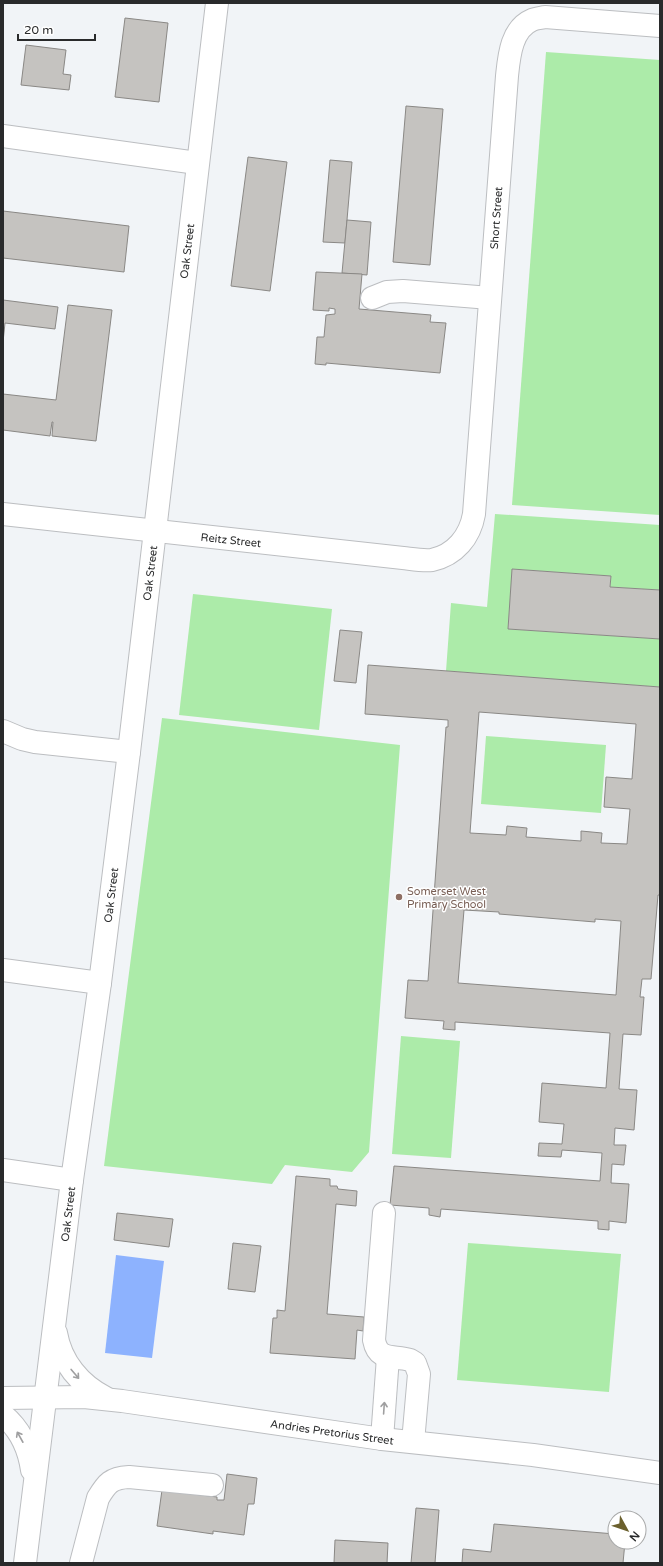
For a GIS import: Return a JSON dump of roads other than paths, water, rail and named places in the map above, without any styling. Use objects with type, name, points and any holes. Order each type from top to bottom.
[{"type":"street","name":"Oak Street","points":[[30,1561],[34,1487],[72,1180],[100,983],[129,752],[217,3]]},
{"type":"street","name":"Short Street","points":[[457,548],[467,536],[472,525],[474,514],[507,76],[509,56],[513,43],[519,32],[532,20],[545,17],[660,26]]},
{"type":"street","points":[[3,136],[197,163]]},
{"type":"street","points":[[372,298],[387,292],[403,291],[490,298]]},
{"type":"street","name":"Reitz Street","points":[[3,514],[155,532],[430,560],[445,556],[457,548]]},
{"type":"street","points":[[3,731],[22,739],[35,742],[129,752]]},
{"type":"street","points":[[3,970],[100,983]]},
{"type":"street","points":[[3,1170],[72,1180]]},
{"type":"street","points":[[384,1212],[374,1340],[378,1351],[382,1355],[410,1360],[418,1368],[419,1374],[414,1442]]},
{"type":"street","name":"Oak Street","points":[[54,1326],[61,1352],[76,1376],[86,1386],[111,1400]]},
{"type":"street","points":[[382,1439],[388,1356]]},
{"type":"street","name":"Andries Pretorius Street","points":[[3,1398],[84,1397],[111,1400],[382,1439],[533,1455],[660,1472]]},
{"type":"street","name":"Oak Street","points":[[3,1415],[20,1434],[28,1451],[34,1487]]},
{"type":"street","points":[[82,1563],[98,1498],[110,1481],[118,1477],[129,1477],[212,1485]]},
{"type":"water","points":[[116,1255],[164,1261],[152,1358],[105,1353]]},
{"type":"place","name":"Somerset West Primary School","points":[[399,897]]}]
